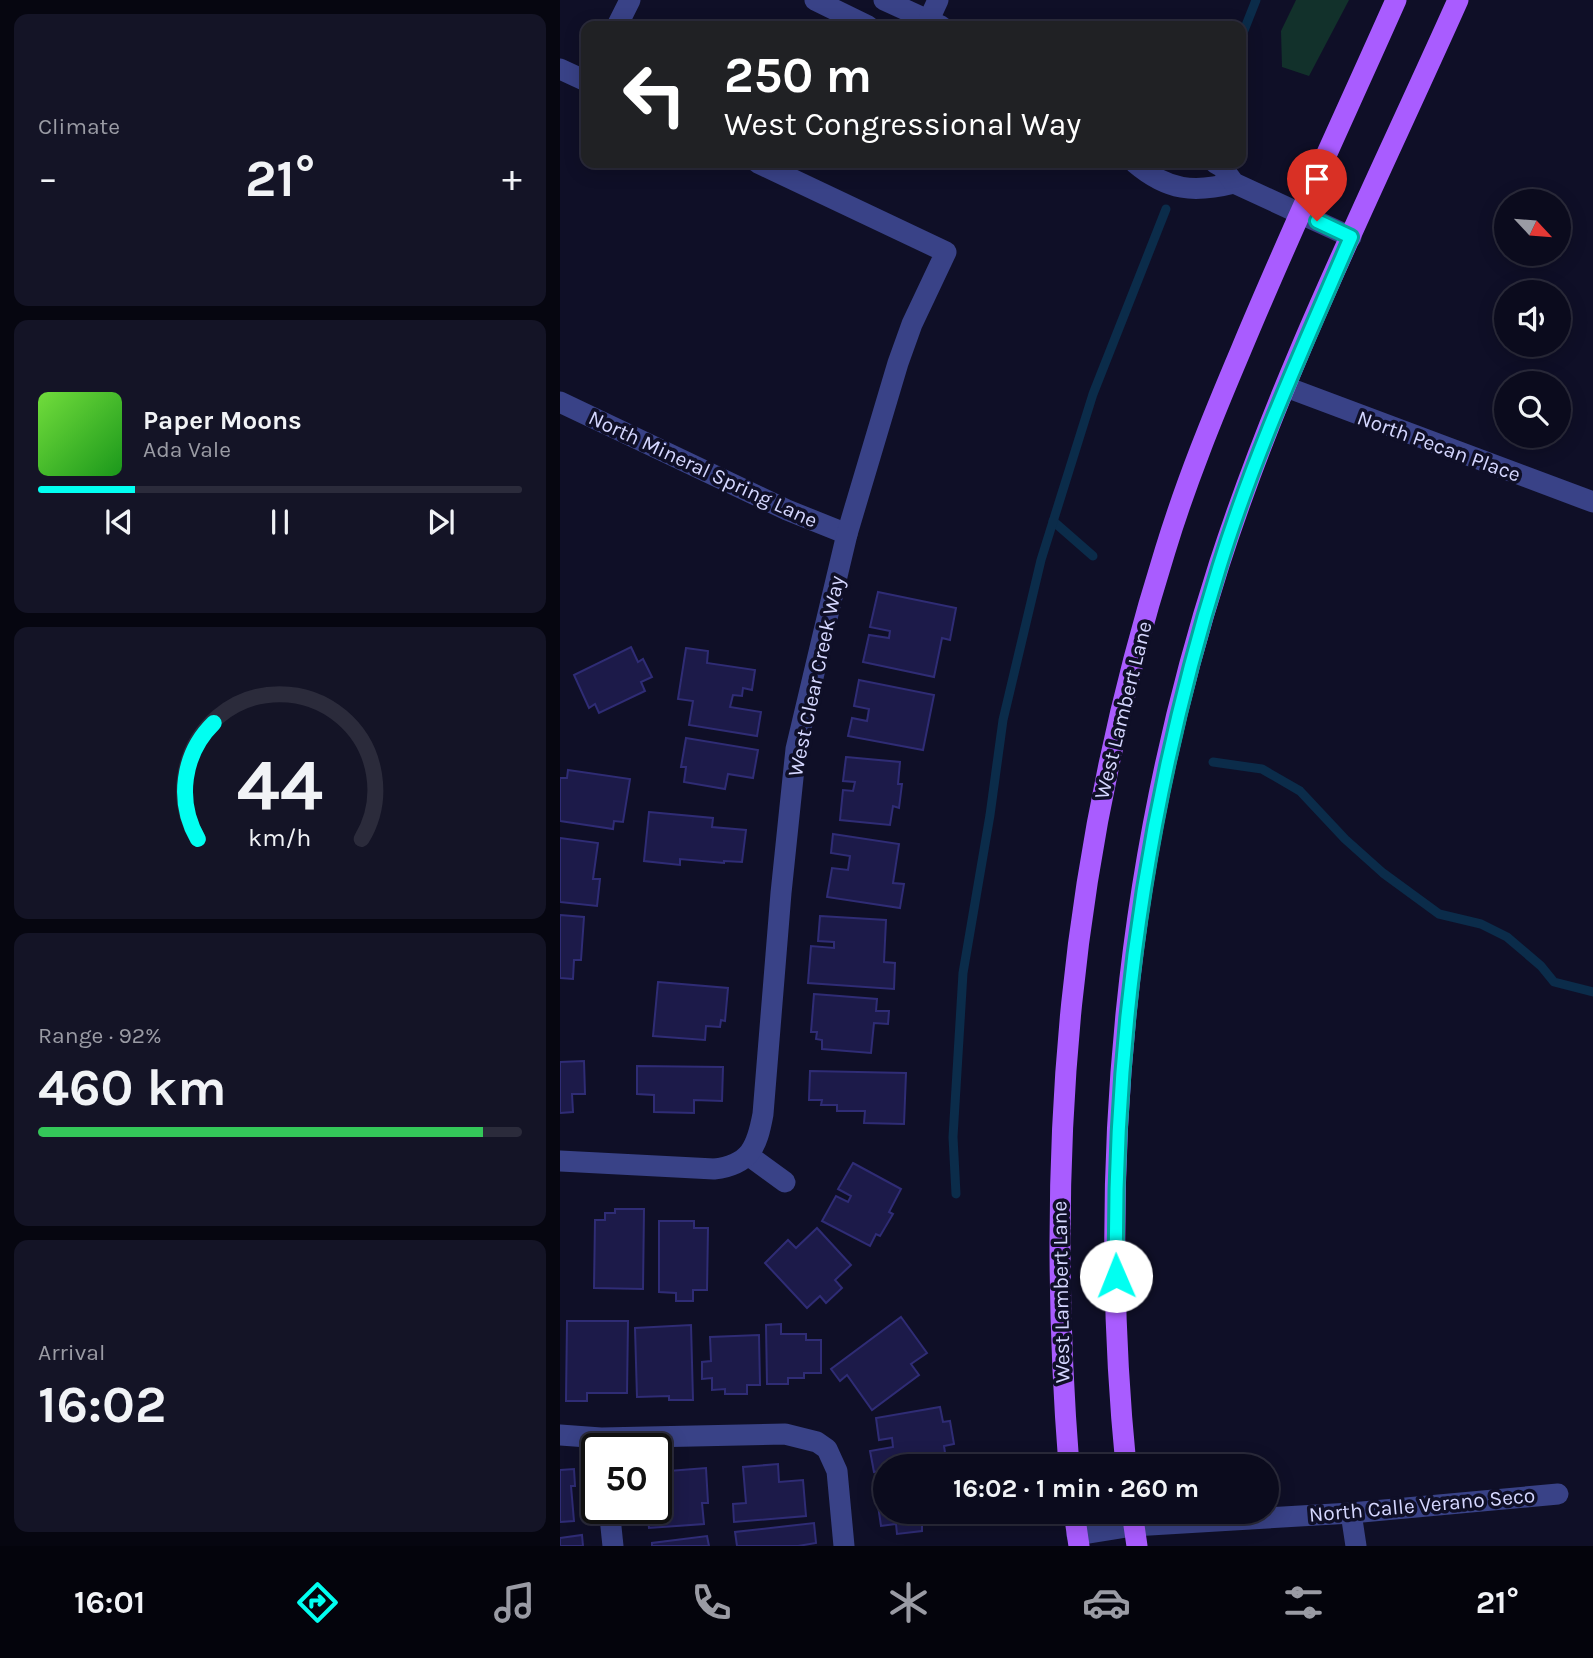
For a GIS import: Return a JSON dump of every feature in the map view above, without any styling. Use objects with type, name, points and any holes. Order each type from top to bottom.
[{"type":"main road","name":"West Lambert Lane","points":[[1068,1454],[1060,1302],[1060,1150],[1070,999],[1080,918],[1114,732],[1165,549],[1205,436],[1300,213],[1396,0]]},
{"type":"main road","points":[[1125,1454],[1116,1300],[1116,1164],[1127,1005],[1136,926],[1170,744],[1219,566],[1248,481],[1351,237],[1458,0]]},
{"type":"street","points":[[619,21],[629,0]]},
{"type":"street","points":[[815,0],[858,21]]},
{"type":"street","points":[[884,0],[926,21]]},
{"type":"street","points":[[933,21],[938,0]]},
{"type":"street","points":[[560,69],[581,79]]},
{"type":"street","name":"West Clear Creek Way","points":[[748,1155],[758,1138],[763,1114],[780,893],[796,749],[847,534],[898,363],[912,324],[946,252],[769,168]]},
{"type":"street","points":[[1142,168],[1156,177],[1188,189],[1204,190],[1234,183]]},
{"type":"street","points":[[1223,168],[1234,183],[1351,237]]},
{"type":"street","name":"North Pecan Place","points":[[1286,387],[1593,502]]},
{"type":"street","name":"North Mineral Spring Lane","points":[[560,402],[787,510],[847,534]]},
{"type":"street","points":[[560,1161],[714,1169],[736,1165],[748,1155],[785,1182]]},
{"type":"street","points":[[672,1440],[785,1434],[834,1441],[844,1546]]},
{"type":"street","points":[[560,1435],[581,1439]]},
{"type":"street","name":"North Calle Verano Seco","points":[[1078,1540],[1134,1528],[1351,1513],[1558,1494]]},
{"type":"street","points":[[1351,1513],[1356,1546]]},
{"type":"street","points":[[611,1524],[613,1546]]},
{"type":"green space","points":[[1296,0],[1349,0],[1309,76],[1282,67],[1281,31]]},
{"type":"building","points":[[878,592],[956,608],[950,640],[942,638],[934,677],[863,662],[869,635],[889,638],[890,631],[870,627]]},
{"type":"building","points":[[631,647],[638,662],[643,659],[652,677],[641,682],[645,691],[599,713],[595,704],[589,708],[574,675]]},
{"type":"building","points":[[686,648],[708,651],[707,663],[755,670],[752,690],[743,688],[742,696],[733,695],[730,707],[761,712],[757,736],[689,725],[693,701],[678,699]]},
{"type":"building","points":[[859,680],[934,695],[923,750],[848,736],[852,718],[867,721],[869,709],[854,706]]},
{"type":"building","points":[[686,738],[758,750],[753,778],[728,774],[725,789],[684,782],[686,767],[681,767]]},
{"type":"building","points":[[846,757],[900,762],[898,784],[902,784],[899,808],[893,806],[890,825],[840,820],[843,790],[853,791],[855,782],[843,781]]},
{"type":"building","points":[[568,770],[630,779],[623,822],[614,821],[613,829],[560,821],[560,778],[567,778]]},
{"type":"building","points":[[649,812],[713,818],[712,827],[746,830],[742,862],[680,859],[680,865],[644,861]]},
{"type":"building","points":[[833,834],[899,844],[893,883],[904,884],[900,908],[827,897],[832,868],[848,870],[850,856],[831,853]]},
{"type":"building","points":[[560,838],[598,843],[593,879],[600,879],[597,906],[560,902]]},
{"type":"building","points":[[560,915],[584,917],[581,960],[574,960],[573,979],[560,978]]},
{"type":"building","points":[[820,916],[886,920],[884,962],[895,963],[894,989],[808,983],[811,946],[834,948],[834,942],[818,941]]},
{"type":"building","points":[[658,982],[728,988],[725,1021],[721,1020],[720,1027],[706,1026],[705,1040],[653,1036]]},
{"type":"building","points":[[814,994],[877,999],[876,1011],[889,1011],[888,1024],[874,1023],[871,1053],[822,1049],[822,1040],[816,1039],[817,1032],[811,1032]]},
{"type":"building","points":[[584,1061],[585,1094],[572,1094],[573,1112],[560,1113],[560,1062]]},
{"type":"building","points":[[637,1066],[723,1067],[722,1101],[694,1100],[694,1113],[654,1112],[654,1095],[637,1094]]},
{"type":"building","points":[[810,1071],[906,1073],[904,1124],[864,1123],[865,1111],[837,1111],[837,1105],[821,1105],[822,1100],[809,1100]]},
{"type":"building","points":[[853,1163],[901,1189],[889,1212],[893,1214],[880,1236],[876,1234],[870,1246],[822,1221],[836,1196],[848,1202],[851,1196],[838,1189]]},
{"type":"building","points":[[615,1209],[644,1209],[643,1289],[594,1288],[595,1220],[605,1220],[605,1213],[615,1213]]},
{"type":"building","points":[[659,1221],[694,1221],[694,1228],[708,1228],[707,1290],[693,1290],[693,1301],[676,1301],[676,1293],[659,1292]]},
{"type":"building","points":[[817,1228],[851,1265],[835,1280],[842,1288],[826,1303],[820,1296],[807,1308],[765,1263],[788,1240],[796,1248]]},
{"type":"building","points":[[901,1317],[927,1353],[911,1364],[919,1375],[872,1410],[847,1375],[840,1381],[831,1369]]},
{"type":"building","points":[[567,1321],[628,1321],[627,1393],[587,1393],[587,1401],[566,1401]]},
{"type":"building","points":[[781,1324],[781,1334],[806,1334],[806,1340],[821,1340],[821,1373],[804,1373],[804,1378],[788,1378],[788,1384],[767,1384],[766,1325]]},
{"type":"building","points":[[691,1325],[693,1400],[669,1400],[669,1396],[637,1397],[635,1328]]},
{"type":"building","points":[[759,1335],[760,1385],[747,1385],[747,1394],[725,1394],[725,1389],[712,1390],[712,1378],[702,1379],[702,1362],[711,1361],[710,1337]]},
{"type":"building","points":[[940,1407],[943,1422],[950,1421],[954,1444],[944,1446],[945,1454],[873,1454],[873,1467],[870,1451],[893,1447],[892,1438],[879,1440],[876,1418]]},
{"type":"building","points":[[778,1464],[779,1482],[803,1480],[806,1516],[734,1522],[733,1504],[746,1503],[743,1467]]},
{"type":"building","points":[[706,1468],[708,1503],[702,1503],[704,1524],[649,1528],[649,1524],[672,1524],[672,1471]]},
{"type":"building","points":[[574,1469],[575,1486],[571,1486],[574,1521],[560,1522],[560,1470]]},
{"type":"building","points":[[814,1523],[816,1543],[798,1546],[737,1546],[735,1532]]},
{"type":"building","points":[[896,1524],[929,1524],[922,1525],[922,1531],[897,1534]]},
{"type":"building","points":[[582,1535],[583,1546],[560,1546],[560,1538]]},
{"type":"building","points":[[707,1536],[709,1546],[652,1546],[652,1543]]},
{"type":"waterway","points":[[1246,25],[1256,0]]},
{"type":"waterway","points":[[956,1194],[953,1137],[963,973],[1003,720],[1041,560],[1093,394],[1166,209]]},
{"type":"waterway","points":[[1053,521],[1093,556]]},
{"type":"waterway","points":[[1213,762],[1262,769],[1300,791],[1345,839],[1383,873],[1439,914],[1481,924],[1507,937],[1541,966],[1554,982],[1593,992]]},
{"type":"route","points":[[1116,1276],[1120,1082],[1136,926],[1152,834],[1170,744],[1219,566],[1248,481],[1351,237],[1317,221]]}]
